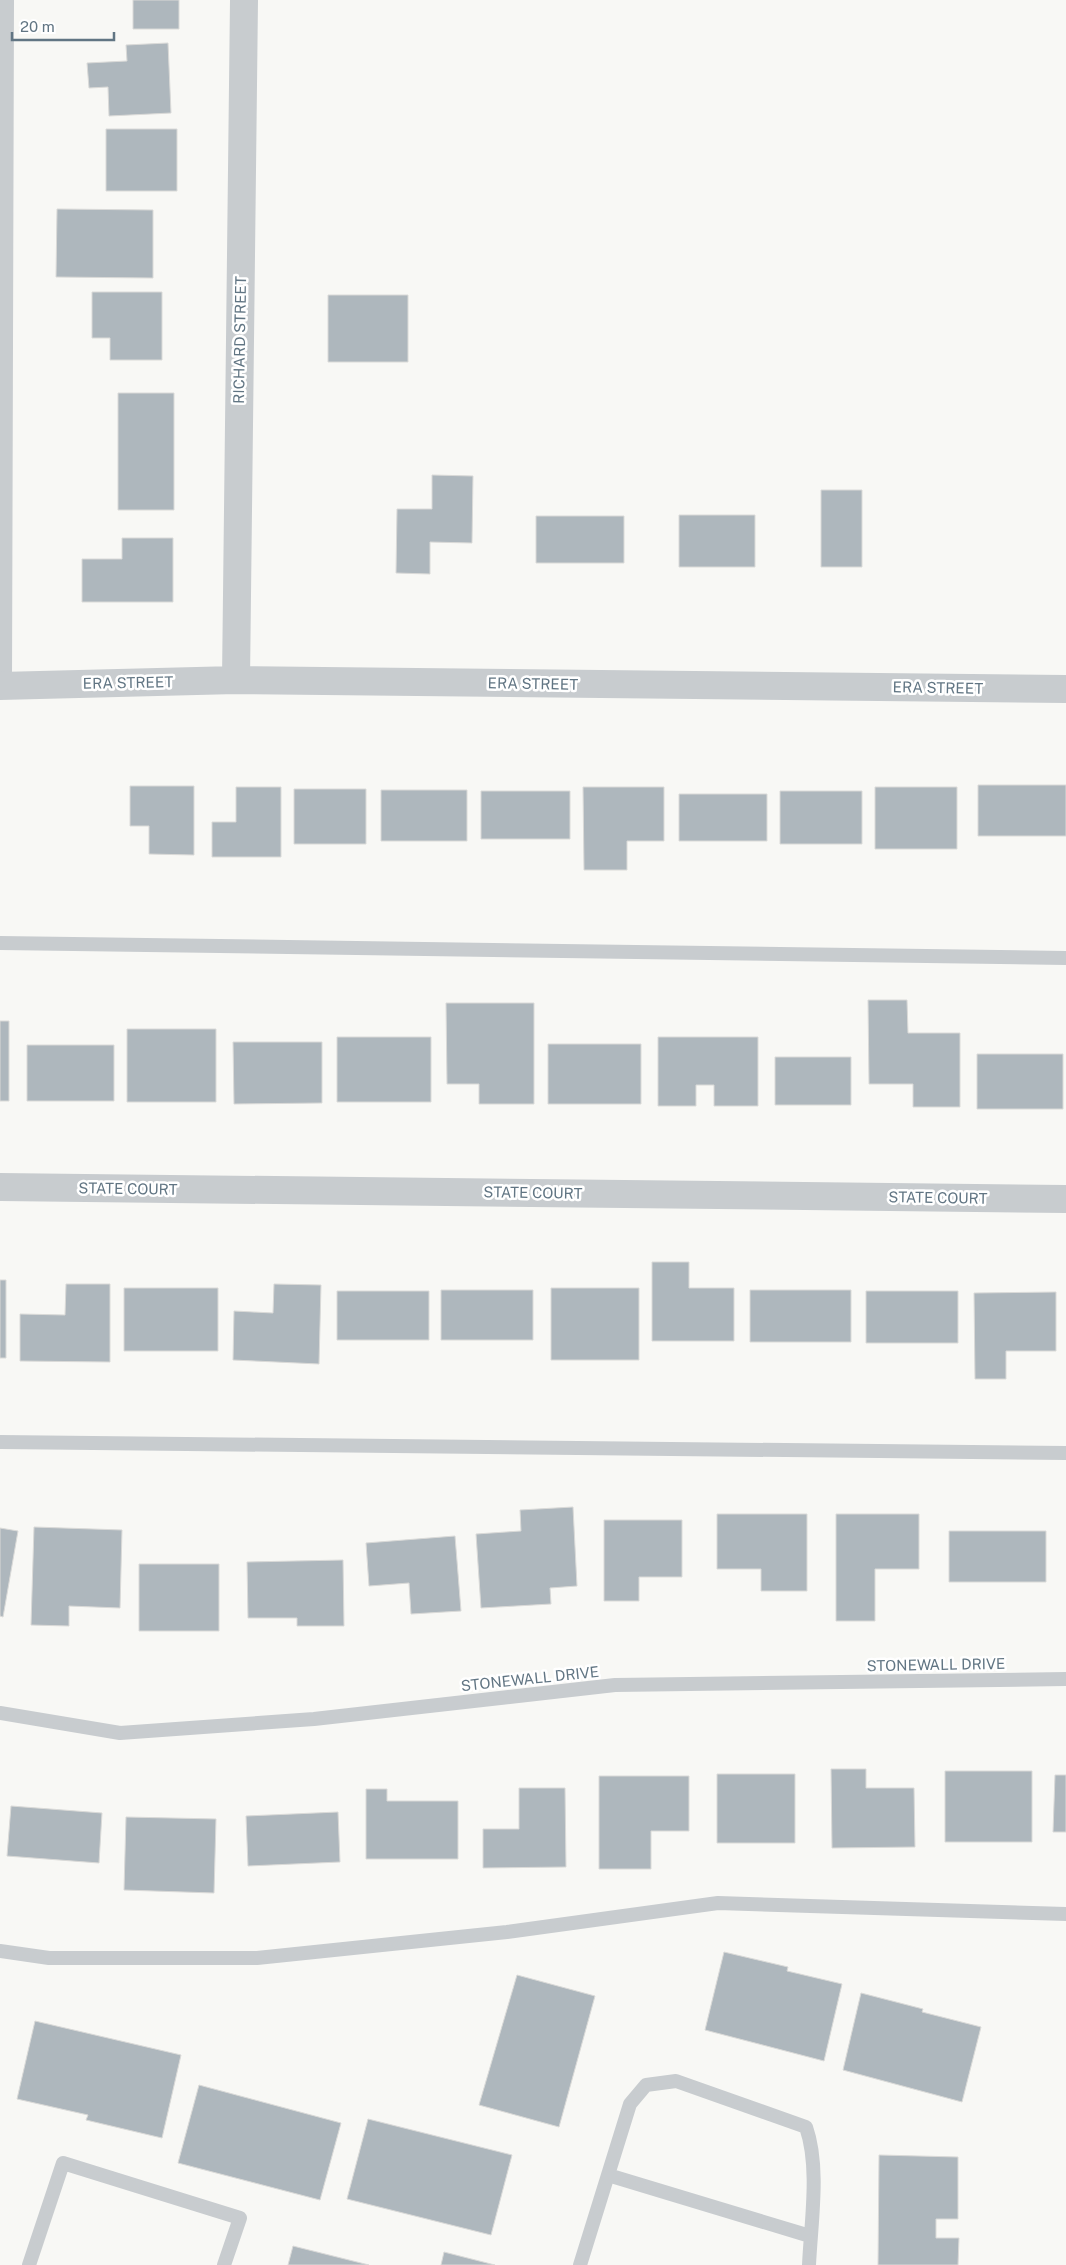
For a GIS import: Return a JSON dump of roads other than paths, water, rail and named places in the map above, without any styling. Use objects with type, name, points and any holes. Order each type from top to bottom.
[{"type":"street","name":"RICHARD STREET","points":[[236,680],[244,0]]},
{"type":"street","name":"ERA STREET","points":[[3,686],[236,680],[1066,689]]},
{"type":"street","name":"STATE COURT","points":[[0,1187],[1066,1199]]},
{"type":"lane","points":[[3,686],[7,0]]},
{"type":"lane","points":[[0,943],[1066,958]]},
{"type":"lane","points":[[0,1442],[1066,1453]]},
{"type":"lane","name":"STONEWALL DRIVE","points":[[0,1713],[120,1734],[314,1719],[615,1685],[1066,1679]]},
{"type":"lane","points":[[0,1951],[49,1958],[257,1958],[507,1932],[718,1903],[1066,1914]]},
{"type":"lane","points":[[580,2265],[630,2104],[646,2085],[676,2081],[806,2127],[812,2144],[813,2164],[809,2265]]},
{"type":"lane","points":[[29,2265],[63,2163],[240,2218],[224,2265]]},
{"type":"lane","points":[[608,2175],[810,2236]]}]
